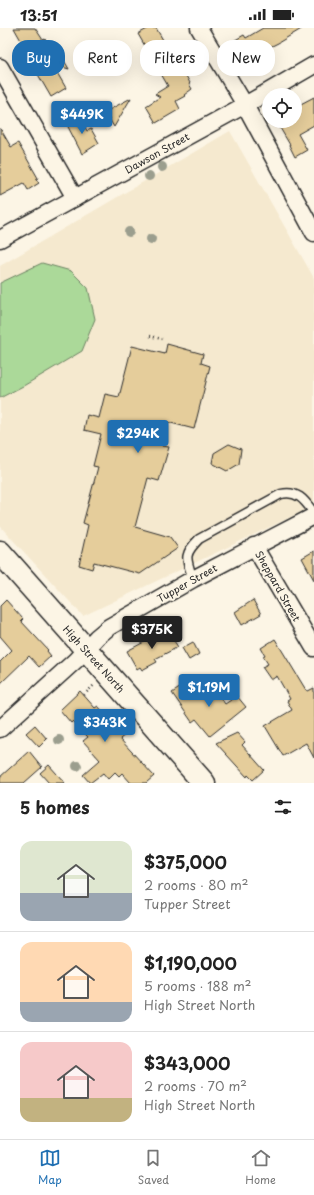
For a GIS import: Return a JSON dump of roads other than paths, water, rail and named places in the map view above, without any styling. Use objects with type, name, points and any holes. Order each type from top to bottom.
[{"type":"main road","name":"High Street North","points":[[0,552],[204,783]]},
{"type":"street","points":[[199,28],[245,105],[314,233]]},
{"type":"street","name":"Dawson Street","points":[[0,239],[314,66]]},
{"type":"street","points":[[0,67],[75,198]]},
{"type":"street","name":"Tupper Street","points":[[0,729],[86,651],[97,637],[109,627],[193,579],[314,515]]},
{"type":"street","name":"Sheppard Street","points":[[254,546],[314,648]]},
{"type":"lane","points":[[193,579],[187,560],[190,548],[199,539],[281,494],[289,492],[298,495],[314,515]]}]
